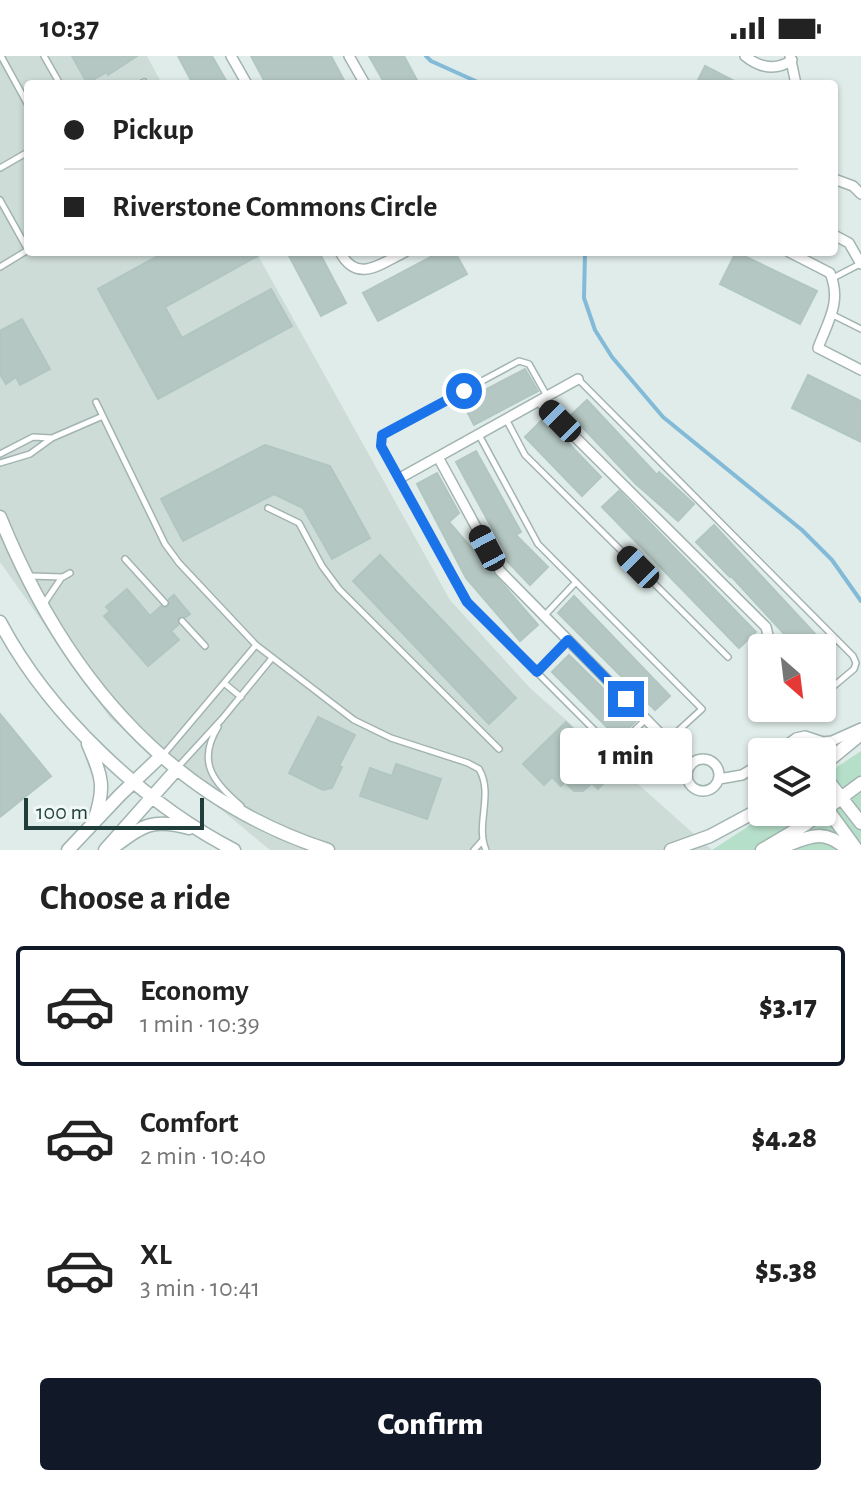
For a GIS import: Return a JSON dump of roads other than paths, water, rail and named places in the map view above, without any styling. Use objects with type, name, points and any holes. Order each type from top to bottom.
[{"type":"street","points":[[231,56],[245,80]]},
{"type":"street","points":[[349,56],[363,80]]},
{"type":"street","points":[[745,56],[757,64],[771,67],[785,65],[791,58]]},
{"type":"street","points":[[791,58],[795,80]]},
{"type":"street","points":[[838,180],[853,186],[861,194]]},
{"type":"street","points":[[838,237],[849,243],[861,264]]},
{"type":"street","points":[[342,256],[346,263],[357,270],[371,269],[397,256]]},
{"type":"street","points":[[797,256],[830,273],[836,289],[831,314],[818,348],[861,370]]},
{"type":"street","points":[[400,478],[578,379]]},
{"type":"street","points":[[543,398],[766,627],[768,634]]},
{"type":"street","points":[[438,457],[500,571],[691,765]]},
{"type":"street","points":[[0,517],[25,576],[64,645],[111,704],[161,756],[226,805],[294,839],[328,850]]},
{"type":"street","points":[[0,622],[4,642],[84,733],[134,782],[151,797],[234,850]]},
{"type":"street","points":[[836,739],[861,728]]},
{"type":"street","points":[[84,733],[103,778],[102,796],[93,826]]},
{"type":"street","points":[[836,755],[861,734]]},
{"type":"street","points":[[68,850],[161,756]]},
{"type":"street","points":[[704,759],[711,761],[719,772],[719,779],[710,790],[696,790],[688,779],[691,765],[704,759]]},
{"type":"street","points":[[107,850],[177,769]]},
{"type":"street","points":[[719,779],[748,771]]},
{"type":"street","points":[[836,801],[861,783]]},
{"type":"street","points":[[836,791],[861,823]]},
{"type":"street","points":[[671,850],[710,836],[748,816]]},
{"type":"street","points":[[836,821],[857,850]]},
{"type":"street","points":[[107,850],[141,827],[158,822],[204,833]]},
{"type":"street","points":[[762,850],[796,826]]},
{"type":"street","points":[[773,850],[822,835],[835,838],[848,850]]},
{"type":"lane","points":[[1,56],[24,98]]},
{"type":"lane","points":[[44,56],[58,80]]},
{"type":"lane","points":[[0,168],[24,154]]},
{"type":"lane","points":[[0,200],[24,243]]},
{"type":"lane","points":[[0,267],[24,252]]},
{"type":"lane","points":[[832,278],[861,264]]},
{"type":"lane","points":[[831,314],[861,329]]},
{"type":"lane","points":[[543,398],[529,364],[519,361],[382,435],[381,446],[467,602],[641,777]]},
{"type":"lane","points":[[578,379],[831,634]]},
{"type":"lane","points":[[96,402],[165,544],[256,645],[365,727],[479,769],[485,786],[482,840],[486,850]]},
{"type":"lane","points":[[0,463],[30,454],[52,438],[103,416]]},
{"type":"lane","points":[[506,419],[525,455],[728,657]]},
{"type":"lane","points":[[478,434],[538,544],[702,709],[667,741]]},
{"type":"lane","points":[[0,454],[33,437],[52,438]]},
{"type":"lane","points":[[268,508],[299,523],[322,566],[339,589],[499,749]]},
{"type":"lane","points":[[125,559],[165,603]]},
{"type":"lane","points":[[41,607],[63,577],[70,573]]},
{"type":"lane","points":[[25,576],[63,577]]},
{"type":"lane","points":[[544,616],[576,582]]},
{"type":"lane","points":[[182,621],[205,646]]},
{"type":"lane","points":[[836,639],[856,663],[854,669],[836,684]]},
{"type":"lane","points":[[537,672],[568,640]]},
{"type":"lane","points":[[161,756],[256,645]]},
{"type":"lane","points":[[177,769],[272,658]]},
{"type":"lane","points":[[224,683],[241,697]]},
{"type":"lane","points":[[222,719],[212,738],[208,763],[221,788],[260,823]]},
{"type":"lane","points":[[614,750],[645,719]]},
{"type":"lane","points":[[474,850],[482,840]]},
{"type":"waterway","points":[[426,56],[473,80]]},
{"type":"waterway","points":[[585,256],[584,298],[595,330],[612,357],[663,417],[802,530],[832,560],[861,601]]}]
